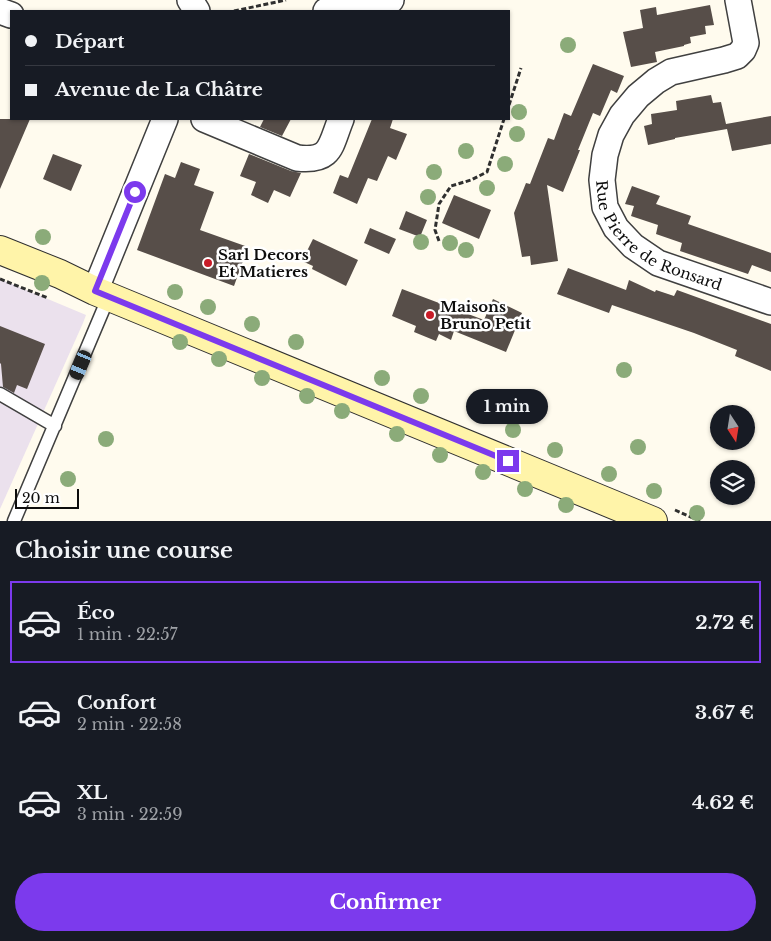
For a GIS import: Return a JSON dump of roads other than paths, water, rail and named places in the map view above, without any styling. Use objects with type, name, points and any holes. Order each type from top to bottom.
[{"type":"main road","points":[[0,250],[60,274],[102,294],[653,521]]},
{"type":"street","points":[[332,10],[390,0]]},
{"type":"street","name":"Rue Pierre de Ronsard","points":[[738,0],[746,42],[743,50],[737,56],[724,60],[671,72],[656,81],[638,96],[622,115],[611,134],[605,155],[602,180],[605,207],[616,228],[633,246],[658,263],[771,302]]},
{"type":"street","points":[[102,294],[165,120]]},
{"type":"street","points":[[206,120],[297,158],[310,160],[323,156],[328,150],[341,120]]},
{"type":"lane","points":[[14,521],[55,426],[102,294]]},
{"type":"lane","points":[[0,394],[55,426]]},
{"type":"place","name":"Sarl Decors Et Matieres","points":[[208,263]]},
{"type":"place","name":"Maisons Bruno Petit","points":[[430,315]]}]
